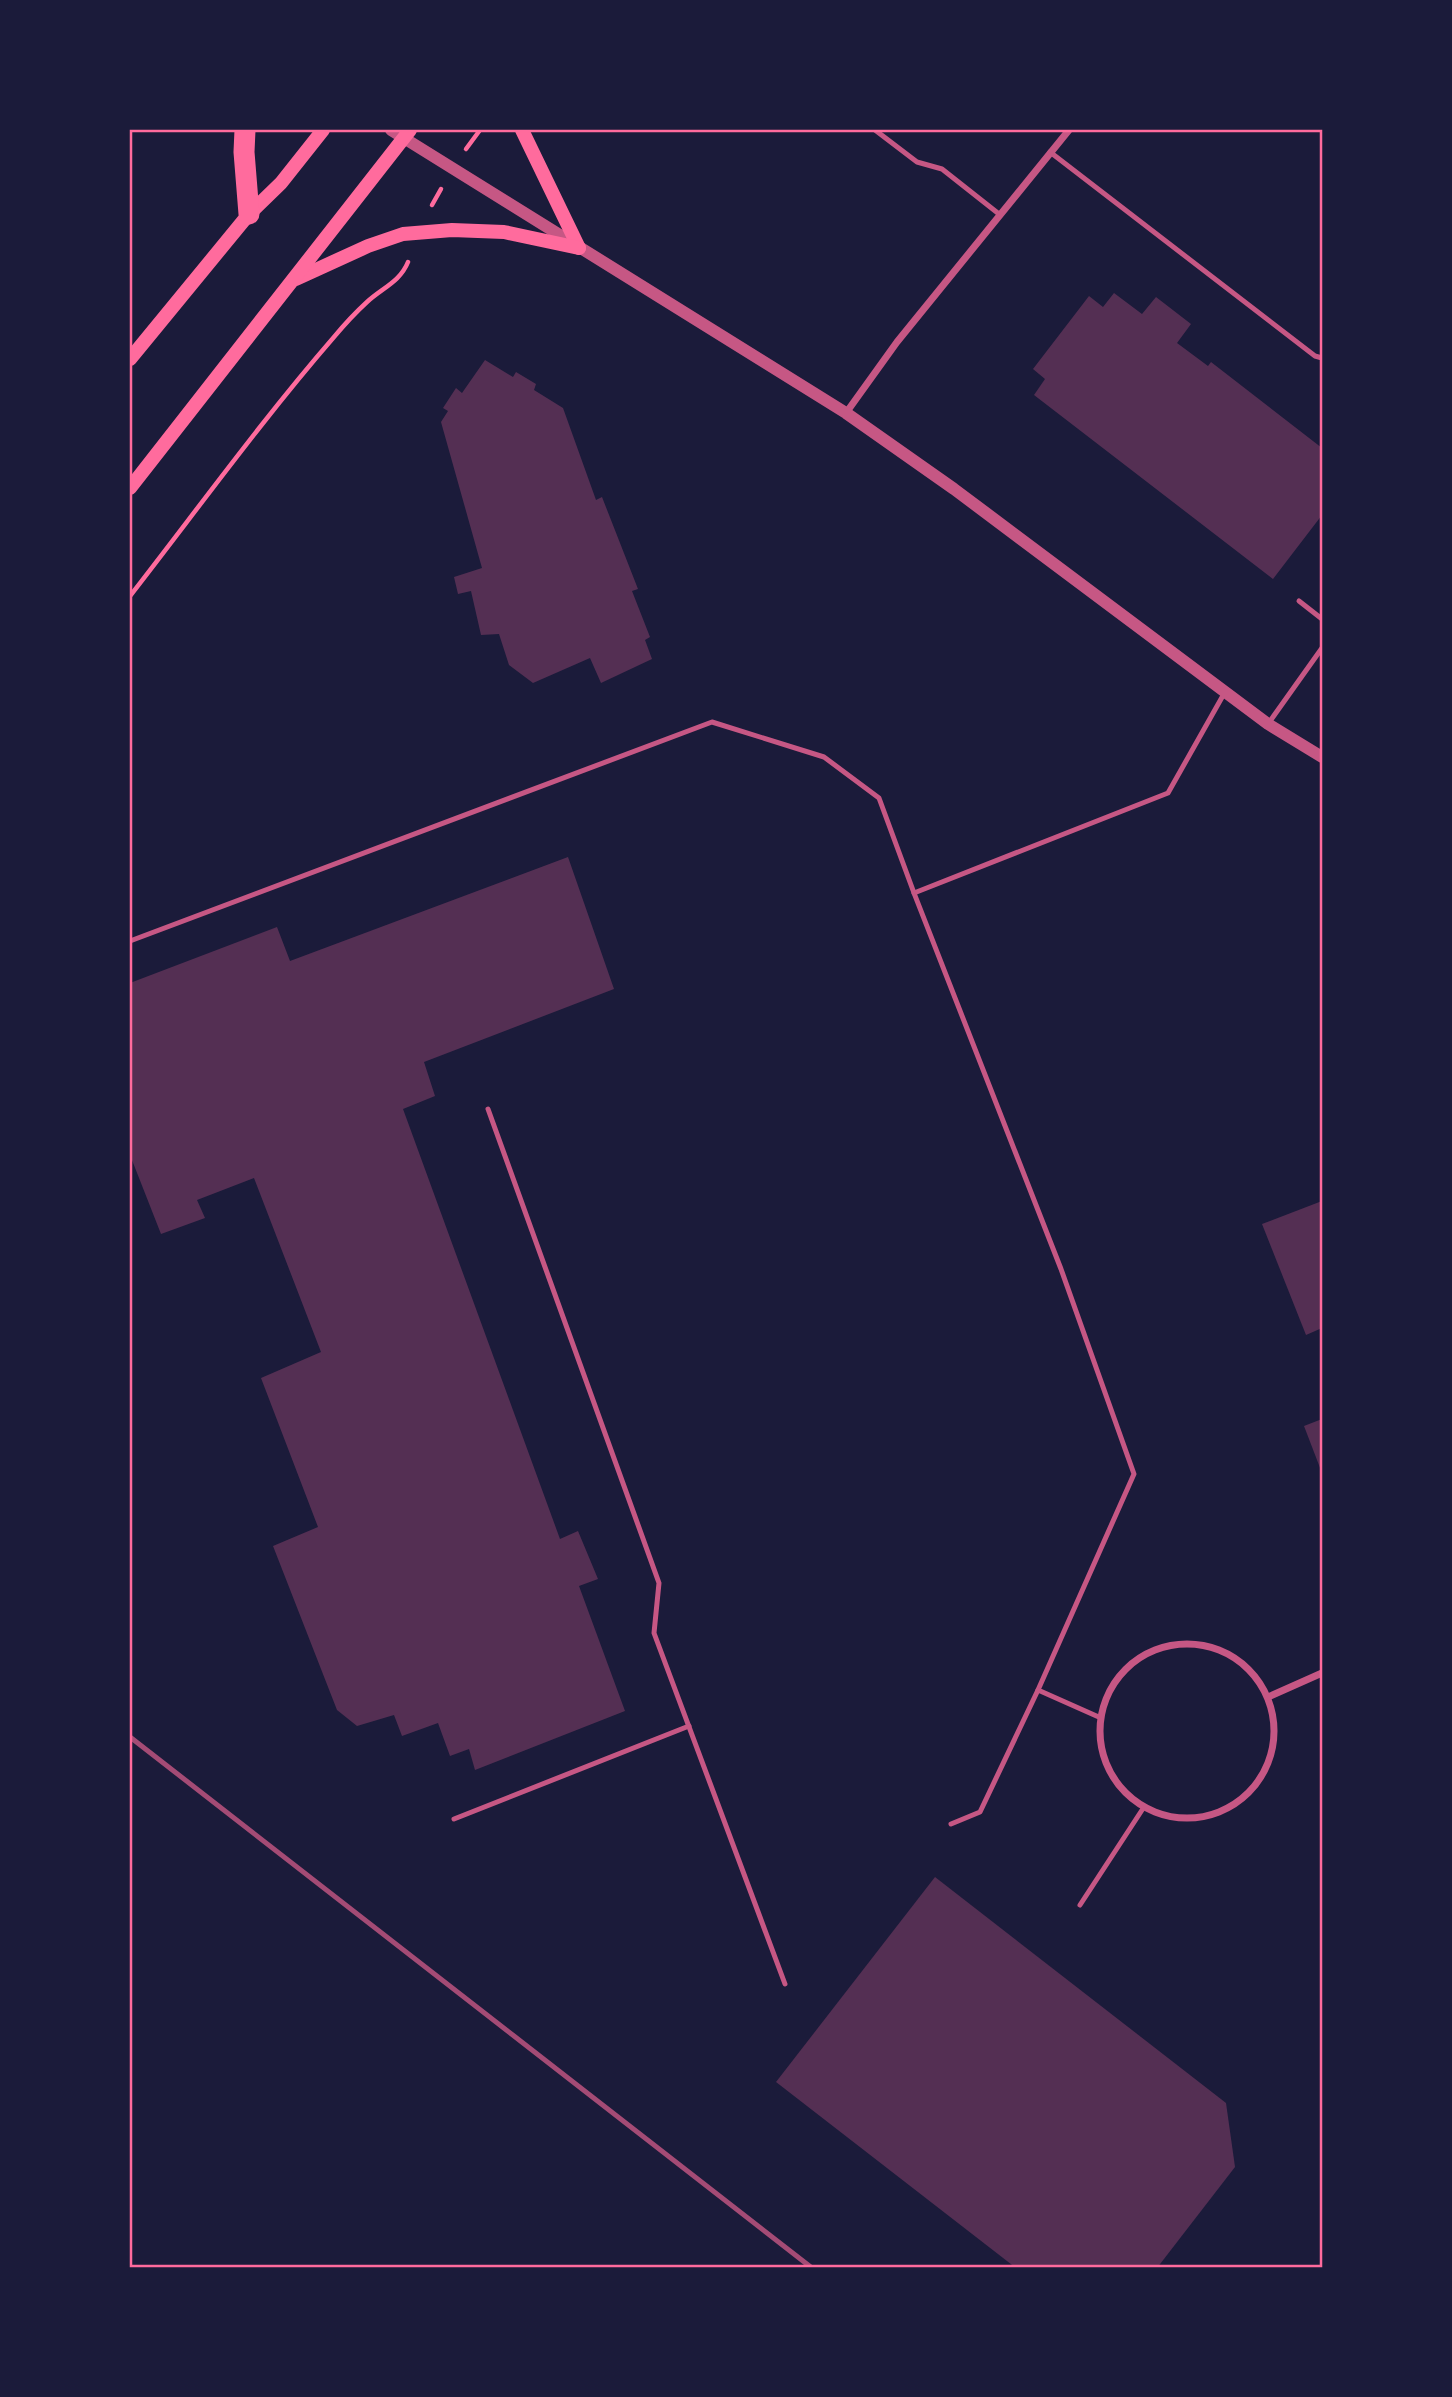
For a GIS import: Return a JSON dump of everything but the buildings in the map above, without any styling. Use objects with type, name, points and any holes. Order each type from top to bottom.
[{"type":"highway","points":[[245,130],[249,214]]},
{"type":"main road","points":[[130,359],[249,214],[281,183],[323,130]]},
{"type":"main road","points":[[522,130],[579,248]]},
{"type":"main road","points":[[130,488],[291,281],[401,131]]},
{"type":"main road","points":[[291,281],[402,233],[452,230],[504,232],[579,248]]},
{"type":"street","points":[[846,413],[884,358],[1069,130]]},
{"type":"street","points":[[401,131],[579,248],[846,413],[954,489],[1268,724],[1322,757]]},
{"type":"street","points":[[1200,1644],[1228,1653],[1251,1671],[1268,1696],[1274,1724],[1272,1752],[1261,1778],[1242,1800],[1217,1813],[1189,1818],[1161,1815],[1144,1807],[1115,1782],[1103,1756],[1099,1728],[1105,1699],[1120,1674],[1143,1655],[1171,1645],[1200,1644]]},
{"type":"street","points":[[1268,1696],[1322,1673]]},
{"type":"lane","points":[[875,130],[917,162],[942,169],[999,215]]},
{"type":"lane","points":[[1050,152],[1315,356],[1322,358]]},
{"type":"lane","points":[[1299,601],[1322,619]]},
{"type":"lane","points":[[1268,724],[1322,648]]},
{"type":"lane","points":[[914,893],[1168,793],[1226,692]]},
{"type":"lane","points":[[130,942],[712,722],[824,757],[879,798],[1061,1269],[1134,1474],[1038,1690],[980,1812],[951,1824]]},
{"type":"lane","points":[[488,1109],[659,1583],[654,1633],[785,1984]]},
{"type":"lane","points":[[1038,1690],[1101,1718]]},
{"type":"lane","points":[[454,1819],[689,1726]]},
{"type":"lane","points":[[1080,1905],[1144,1807]]},
{"type":"path","points":[[130,596],[309,366],[354,314],[394,283],[409,258]]},
{"type":"railway","points":[[130,1737],[812,2268]]}]
